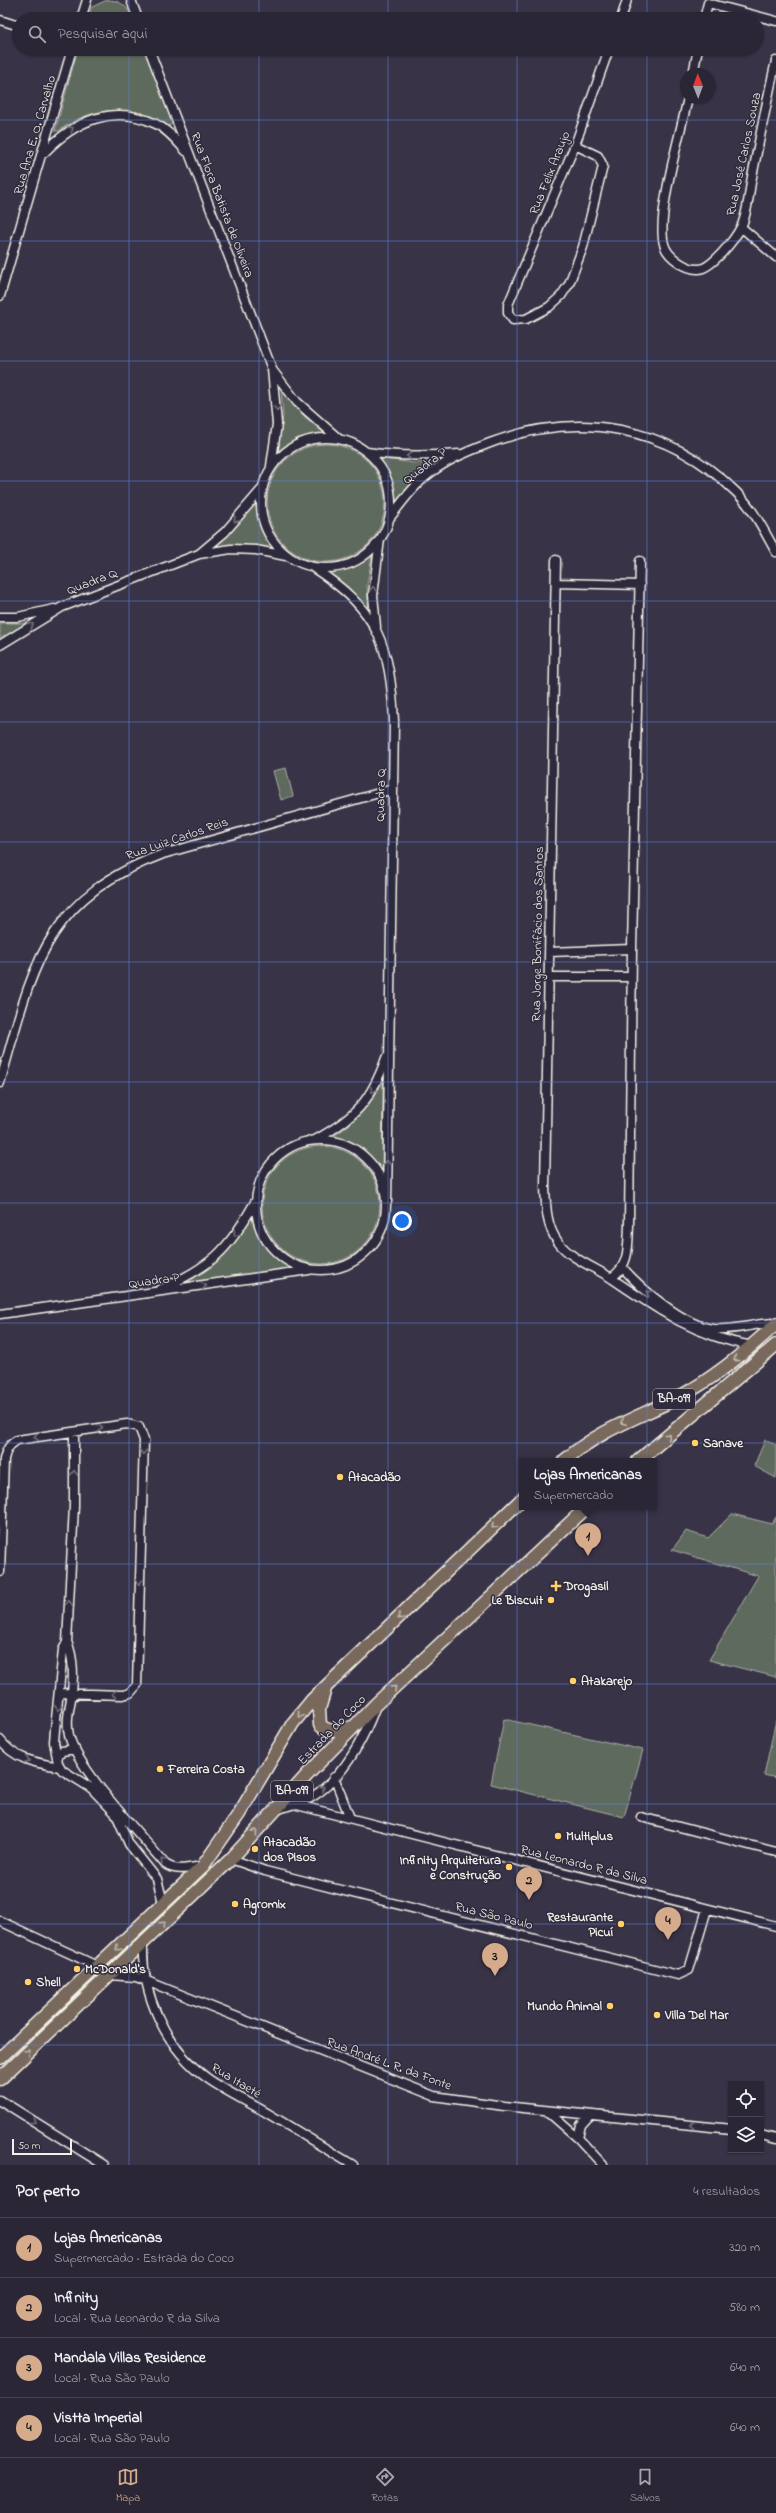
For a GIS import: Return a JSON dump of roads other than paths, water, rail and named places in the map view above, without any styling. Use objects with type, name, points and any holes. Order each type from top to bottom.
[{"type":"highway","name":"BA-099","points":[[568,1458],[604,1431],[680,1396],[704,1382],[752,1346],[776,1323]]},
{"type":"highway","name":"BA-099","points":[[642,1458],[776,1345]]},
{"type":"highway","name":"BA-099","points":[[0,2058],[164,1906],[203,1866],[239,1814],[293,1723],[326,1686],[519,1502]]},
{"type":"highway","name":"Estrada do Coco","points":[[0,2079],[231,1859],[274,1810],[376,1704],[583,1510]]},
{"type":"highway","points":[[326,1686],[319,1709],[320,1725],[326,1730],[335,1732],[353,1727]]},
{"type":"highway","points":[[0,2053],[17,2042]]},
{"type":"street","points":[[85,4],[94,0]]},
{"type":"street","points":[[125,0],[134,8]]},
{"type":"street","points":[[131,0],[135,12]]},
{"type":"street","points":[[623,12],[627,0]]},
{"type":"street","points":[[706,12],[708,3],[742,12]]},
{"type":"street","points":[[764,18],[776,21]]},
{"type":"street","points":[[0,20],[12,24]]},
{"type":"street","name":"Rua Ana E. O. Carvalho","points":[[0,296],[70,56]]},
{"type":"street","name":"Rua Flora Batista de Oliveira","points":[[152,56],[272,369],[277,424],[271,466]]},
{"type":"street","name":"Rua Felix Araujo","points":[[575,145],[598,156],[603,166],[575,270],[561,296],[549,306],[526,319],[518,321],[510,318],[508,305],[575,145],[607,56]]},
{"type":"street","points":[[694,68],[697,56]]},
{"type":"street","name":"Rua José Carlos Souza","points":[[687,104],[665,206],[662,233],[664,246],[669,254],[684,265],[694,269],[704,268],[712,264],[741,227],[774,83],[776,61]]},
{"type":"street","points":[[42,155],[58,138],[73,127],[90,119],[112,114],[138,117],[157,124],[170,134],[190,156]]},
{"type":"street","points":[[741,227],[776,257]]},
{"type":"street","name":"Rua Flora Batista de Oliveira","points":[[272,369],[297,402],[339,439]]},
{"type":"street","points":[[367,452],[395,456],[424,457],[462,453],[515,434],[554,426],[609,427],[647,437],[684,454],[736,492],[756,516],[776,552]]},
{"type":"street","points":[[323,437],[339,439],[358,446],[367,452],[377,462],[390,490],[391,505],[389,520],[380,539],[367,553],[351,563],[332,568],[312,567],[287,556],[274,543],[265,527],[260,509],[261,490],[271,466],[287,450],[308,440],[323,437]]},
{"type":"street","name":"Quadra P","points":[[389,520],[408,494],[424,478],[462,453]]},
{"type":"street","name":"Quadra Q","points":[[199,554],[225,532],[261,490]]},
{"type":"street","points":[[376,628],[373,595],[380,539]]},
{"type":"street","name":"Quadra Q","points":[[0,645],[62,607],[199,554],[231,549],[256,550],[287,556]]},
{"type":"street","name":"Rua Jorge Bonifácio dos Santos","points":[[556,560],[545,1187],[546,1212],[550,1230],[559,1244],[576,1258],[611,1278],[632,1294],[664,1308]]},
{"type":"street","points":[[611,1278],[623,1268],[629,1225],[632,949],[640,561]]},
{"type":"street","name":"Quadra Q","points":[[312,567],[351,597],[376,628],[391,674],[394,721],[388,1054]]},
{"type":"street","points":[[556,583],[640,585]]},
{"type":"street","points":[[0,617],[18,617],[62,607]]},
{"type":"street","name":"Rua Luiz Carlos Reis","points":[[0,1083],[37,963],[51,936],[89,893],[134,864],[162,854],[393,789]]},
{"type":"street","points":[[549,952],[632,949]]},
{"type":"street","points":[[549,977],[632,977]]},
{"type":"street","points":[[388,1054],[387,1202],[385,1221],[378,1238],[366,1253],[350,1264],[332,1270],[312,1270],[293,1264],[282,1257],[264,1238],[257,1220],[256,1201],[259,1183],[268,1167],[286,1151],[297,1145],[315,1140],[340,1126],[354,1115],[368,1099],[378,1081],[388,1054]]},
{"type":"street","points":[[315,1140],[332,1141],[349,1146],[364,1156],[376,1169],[381,1180],[387,1202]]},
{"type":"street","points":[[151,1294],[189,1276],[223,1251],[238,1232],[256,1201]]},
{"type":"street","points":[[623,1268],[640,1287],[664,1308],[720,1339],[752,1346]]},
{"type":"street","name":"Quadra P","points":[[0,1314],[151,1294],[312,1270]]},
{"type":"street","points":[[696,1327],[715,1329],[776,1323]]},
{"type":"street","points":[[0,1572],[4,1459],[6,1449],[17,1440],[74,1432],[134,1425],[142,1432],[144,1440],[137,1685],[130,1694],[60,1693]]},
{"type":"street","points":[[60,1767],[57,1758],[55,1729],[60,1693],[63,1650],[67,1642],[74,1506],[74,1432]]},
{"type":"street","points":[[67,1642],[72,1655],[71,1694],[67,1725],[75,1750],[90,1772],[153,1850],[171,1869],[203,1866]]},
{"type":"street","points":[[274,1810],[311,1797],[334,1776],[356,1751],[376,1704]]},
{"type":"street","points":[[0,1740],[11,1752],[29,1761],[60,1767],[80,1780],[116,1814],[129,1844],[157,1879],[164,1906]]},
{"type":"street","points":[[57,1758],[62,1751],[75,1750]]},
{"type":"street","points":[[80,1780],[87,1778],[90,1772]]},
{"type":"street","points":[[334,1776],[350,1818]]},
{"type":"street","name":"Rua Leonardo R da Silva","points":[[293,1804],[776,1926]]},
{"type":"street","points":[[642,1817],[776,1852]]},
{"type":"street","points":[[142,1859],[153,1850]]},
{"type":"street","name":"Rua São Paulo","points":[[231,1859],[265,1870],[678,1976],[689,1970],[707,1909]]},
{"type":"street","points":[[0,1921],[99,1967]]},
{"type":"street","points":[[143,1943],[143,1955],[148,1981]]},
{"type":"street","name":"Rua André L. R. da Fonte","points":[[110,1975],[131,1976],[148,1981],[434,2096],[590,2115],[728,2129]]},
{"type":"street","name":"Rua Itaeté","points":[[148,1981],[158,2018],[178,2050],[198,2070],[353,2165]]},
{"type":"street","points":[[0,2100],[104,2165]]},
{"type":"street","points":[[546,2110],[578,2138],[603,2165]]},
{"type":"street","points":[[578,2138],[580,2125],[590,2115]]},
{"type":"street","points":[[764,2136],[776,2139]]},
{"type":"place","name":"Sanave","points":[[695,1443]]},
{"type":"place","name":"Atacadão","points":[[340,1477]]},
{"type":"place","name":"Lojas Americanas","points":[[588,1556]]},
{"type":"place","name":"Drogasil","points":[[556,1586]]},
{"type":"place","name":"Le Biscuit","points":[[551,1600]]},
{"type":"place","name":"Atakarejo","points":[[573,1681]]},
{"type":"place","name":"Ferreira Costa","points":[[160,1769]]},
{"type":"place","name":"Multiplus","points":[[558,1836]]},
{"type":"place","name":"Atacadão dos Pisos","points":[[255,1849]]},
{"type":"place","name":"Infinity Arquitetura e Construção","points":[[509,1867]]},
{"type":"place","name":"Infinity","points":[[529,1900]]},
{"type":"place","name":"Agromix","points":[[235,1904]]},
{"type":"place","name":"Restaurante Picuí","points":[[621,1924]]},
{"type":"place","name":"Vistta Imperial","points":[[668,1940]]},
{"type":"place","name":"McDonald's","points":[[77,1969]]},
{"type":"place","name":"Mandala Villas Residence","points":[[495,1976]]},
{"type":"place","name":"Shell","points":[[28,1982]]},
{"type":"place","name":"Mundo Animal","points":[[610,2006]]},
{"type":"place","name":"Villa Del Mar","points":[[657,2015]]}]
